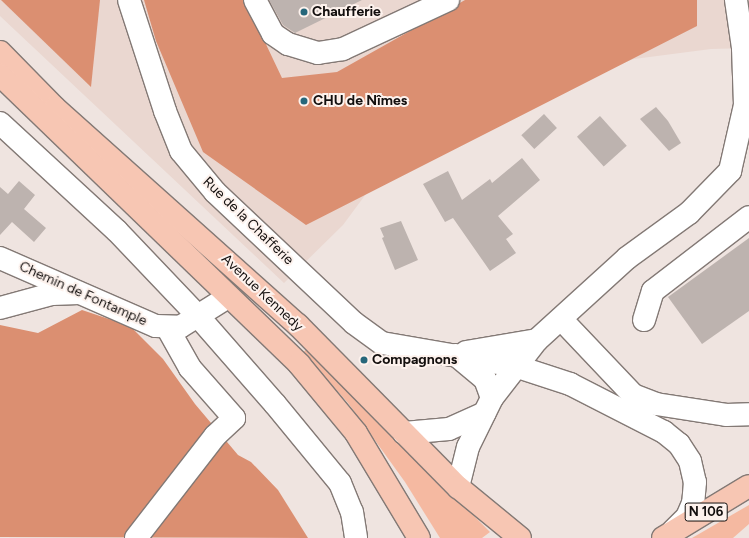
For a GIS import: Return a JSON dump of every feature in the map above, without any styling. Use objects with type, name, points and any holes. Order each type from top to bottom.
[{"type":"main road","name":"Avenue Kennedy","points":[[0,52],[56,108],[298,325],[458,486],[520,538]]},
{"type":"main road","name":"Avenue Kennedy","points":[[0,75],[165,232],[228,297],[299,364],[328,397],[356,433],[419,538]]},
{"type":"main road","name":"N 106","points":[[665,537],[749,486]]},
{"type":"street","name":"Rue de la Chafferie","points":[[129,0],[165,111],[181,152],[215,192],[354,323],[382,343],[455,354],[516,366],[570,384],[664,432],[679,444],[690,461],[695,482],[693,503],[687,517],[665,537]]},
{"type":"street","points":[[255,0],[273,34],[288,44],[318,53],[343,49],[448,0]]},
{"type":"street","points":[[458,486],[468,447],[488,406],[516,366],[537,340],[627,258],[689,213],[730,171],[747,104],[743,48],[736,0]]},
{"type":"street","points":[[0,123],[117,230],[197,315],[340,483],[352,512],[356,538]]},
{"type":"street","points":[[644,320],[653,291],[749,217]]},
{"type":"street","name":"Chemin de Fontample","points":[[0,258],[84,293],[156,326],[167,327]]},
{"type":"street","points":[[0,308],[52,294],[84,293]]},
{"type":"street","points":[[136,538],[215,436],[234,418],[190,368],[167,327],[180,327],[228,297]]},
{"type":"street","points":[[561,318],[615,378],[633,395],[656,404],[726,415],[749,414]]},
{"type":"street","points":[[455,354],[537,340]]},
{"type":"street","points":[[455,354],[485,379],[488,406]]},
{"type":"street","points":[[570,384],[615,378],[660,394],[691,401],[749,404]]},
{"type":"street","points":[[404,433],[448,428],[488,406]]},
{"type":"shaded area","name":"CHU de Nîmes","points":[[0,0],[749,0],[749,48],[711,49],[634,59],[403,144],[343,225],[284,283],[0,16]]},
{"type":"shaded area","points":[[1,0],[100,0],[91,87]]},
{"type":"shaded area","name":"CHU de Nîmes","points":[[144,0],[245,0],[282,78],[337,72],[465,0],[697,0],[697,26],[306,225],[203,152],[156,41]]},
{"type":"shaded area","points":[[82,310],[130,326],[163,359],[195,404],[238,455],[251,462],[278,490],[308,538],[0,537],[0,325],[38,333]]},
{"type":"shaded area","points":[[307,348],[490,532],[482,538],[440,538],[405,482],[348,403],[303,353]]},
{"type":"shaded area","points":[[749,505],[749,524],[733,538],[692,538]]},
{"type":"building","name":"Chaufferie","points":[[269,0],[362,0],[295,33],[283,25]]},
{"type":"building","points":[[656,107],[668,121],[681,143],[669,151],[640,119]]},
{"type":"building","points":[[544,114],[557,128],[534,149],[521,135]]},
{"type":"building","points":[[600,116],[627,146],[604,166],[577,137]]},
{"type":"building","points":[[522,158],[540,180],[498,216],[513,234],[506,239],[516,253],[490,271],[453,218],[445,222],[423,184],[448,171],[462,200],[490,179],[492,183]]},
{"type":"building","points":[[19,181],[35,195],[24,209],[46,228],[34,242],[12,222],[0,235],[0,187],[8,194]]},
{"type":"building","points":[[401,221],[418,260],[395,270],[382,238],[384,237],[380,228]]},
{"type":"building","points":[[749,238],[749,311],[702,344],[668,297]]},
{"type":"place","name":"Chaufferie","points":[[304,12]]},
{"type":"place","name":"CHU de Nîmes","points":[[304,101]]},
{"type":"place","name":"Compagnons","points":[[364,360]]}]
